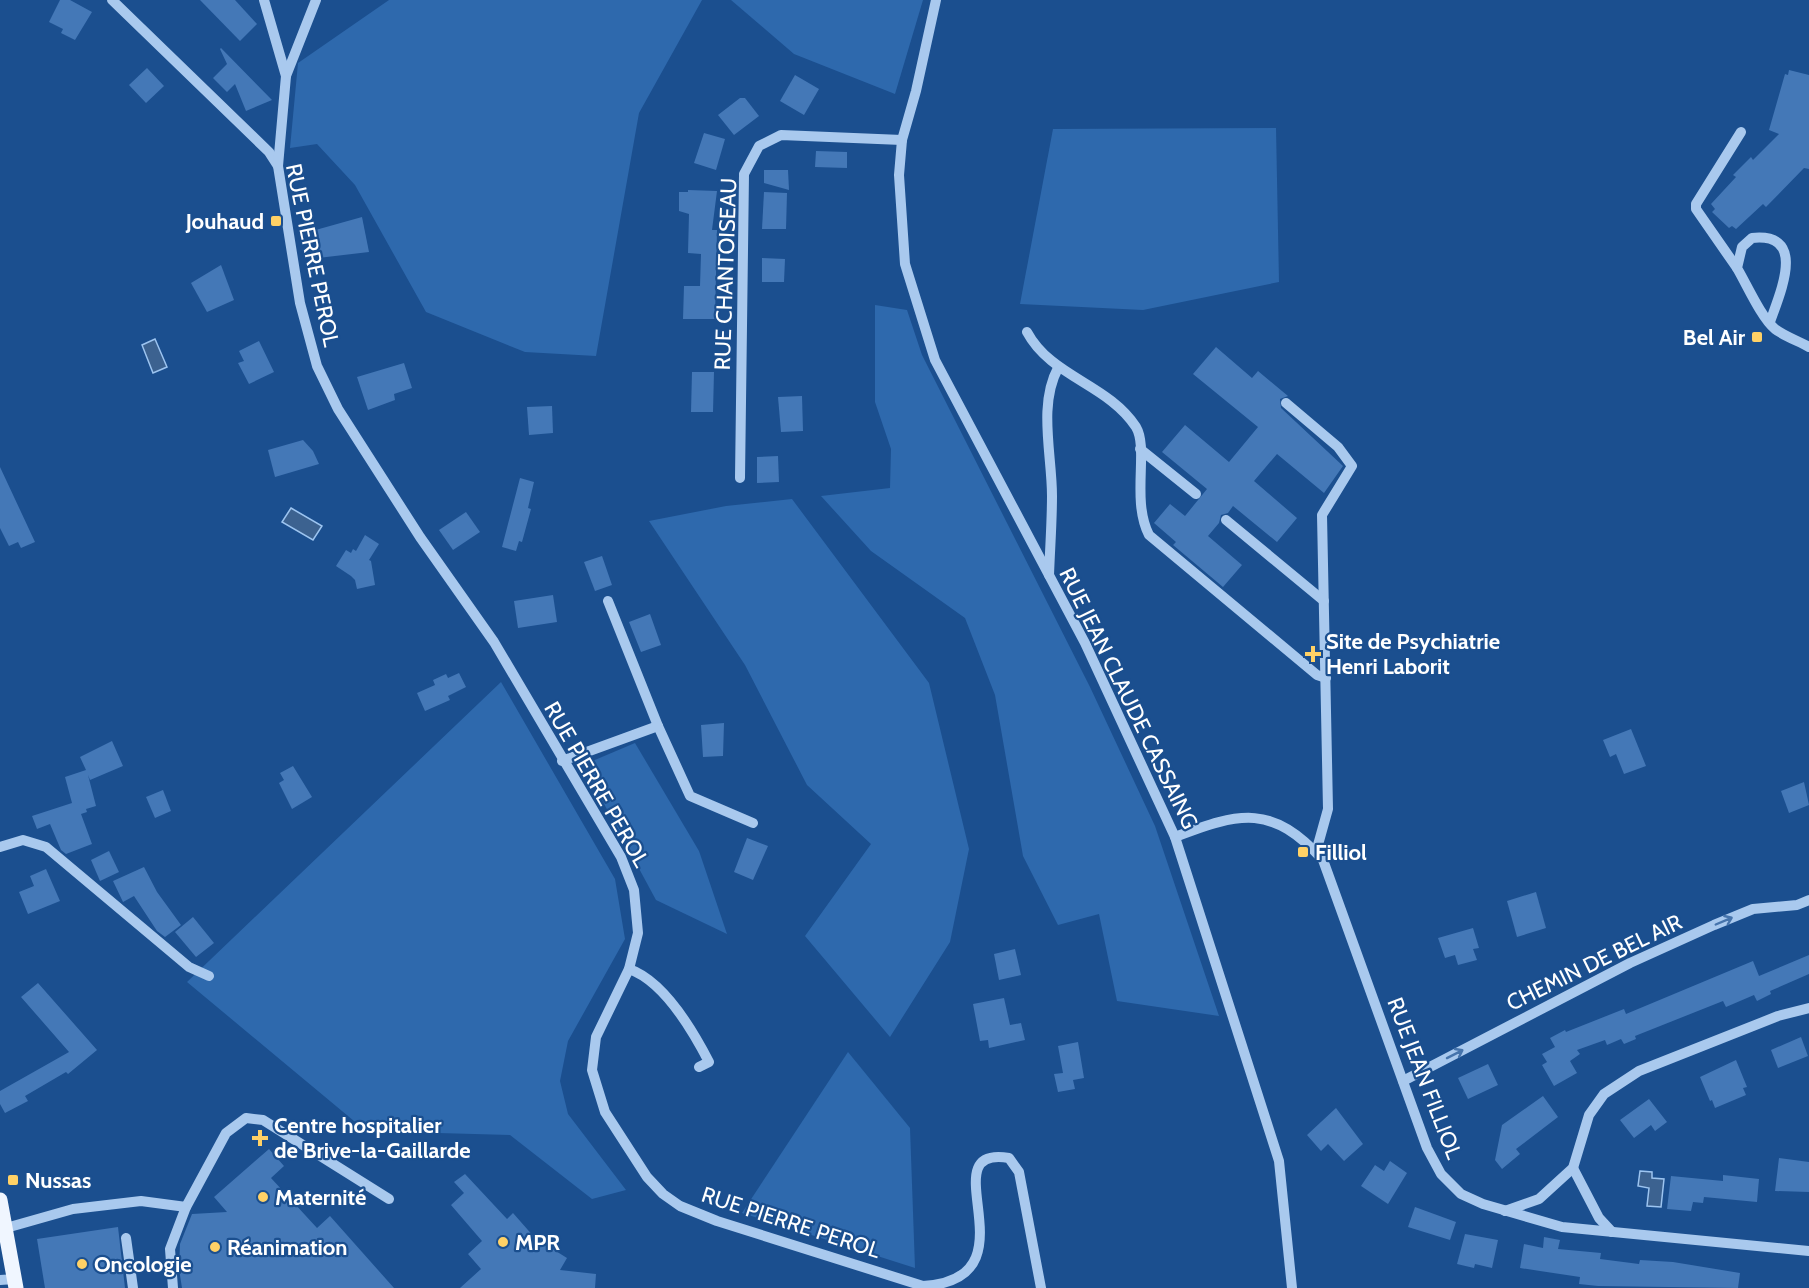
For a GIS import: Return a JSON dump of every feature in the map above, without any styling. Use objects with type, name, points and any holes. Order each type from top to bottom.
[{"type":"main road","points":[[0,1200],[6,1228],[10,1282]]},
{"type":"street","name":"RUE PIERRE PEROL","points":[[112,0],[269,152],[278,166],[300,303],[317,366],[334,400],[420,537],[494,642],[562,761],[621,857],[634,890],[638,933],[628,969],[596,1037],[592,1070],[605,1112],[647,1178],[663,1194],[680,1206],[717,1221],[923,1286],[941,1285],[961,1277],[972,1268],[979,1255],[981,1238],[975,1189],[976,1169],[984,1159],[995,1156],[1009,1158],[1019,1172],[1041,1288]]},
{"type":"street","points":[[264,0],[286,76]]},
{"type":"street","points":[[278,166],[286,76],[316,0]]},
{"type":"street","name":"RUE JEAN CLAUDE CASSAING","points":[[936,0],[916,91],[902,140],[899,175],[905,264],[935,360],[1085,643],[1175,837],[1279,1161],[1292,1288]]},
{"type":"street","points":[[1741,132],[1696,204],[1696,209],[1737,268],[1775,329],[1809,347]]},
{"type":"street","name":"RUE CHANTOISEAU","points":[[740,478],[744,174],[759,146],[781,135],[902,140]]},
{"type":"street","points":[[1737,268],[1742,247],[1752,238],[1770,238],[1784,249],[1786,266],[1770,322]]},
{"type":"street","points":[[1028,332],[1040,353],[1058,368],[1101,392],[1137,429],[1140,449],[1139,501],[1149,535],[1317,675],[1326,678]]},
{"type":"street","points":[[1049,575],[1052,495],[1048,405],[1050,387],[1058,368]]},
{"type":"street","points":[[1286,403],[1338,447],[1352,466],[1322,515],[1328,809],[1316,852]]},
{"type":"street","points":[[1140,449],[1196,494]]},
{"type":"street","points":[[1226,520],[1324,602]]},
{"type":"street","points":[[608,601],[658,726],[690,796],[753,823]]},
{"type":"street","points":[[562,761],[658,726]]},
{"type":"street","name":"RUE JEAN FILLIOL","points":[[1175,837],[1213,822],[1256,817],[1285,827],[1302,837],[1323,860],[1337,892],[1427,1148],[1441,1174],[1461,1194],[1504,1211],[1562,1227],[1809,1251]]},
{"type":"street","points":[[0,847],[23,840],[46,847],[189,967],[209,976]]},
{"type":"street","name":"CHEMIN DE BEL AIR","points":[[1403,1081],[1630,963],[1714,925],[1753,909],[1797,905],[1809,900]]},
{"type":"street","points":[[628,969],[636,971],[665,996],[691,1027],[710,1062],[699,1067]]},
{"type":"street","points":[[1504,1211],[1539,1199],[1573,1168],[1590,1115],[1604,1094],[1639,1071],[1778,1016],[1809,1008]]},
{"type":"street","points":[[173,1288],[170,1249],[186,1207],[226,1133],[246,1118],[263,1120],[389,1199]]},
{"type":"street","points":[[1573,1168],[1599,1218],[1612,1232]]},
{"type":"street","points":[[6,1228],[73,1209],[141,1201],[186,1207]]},
{"type":"street","points":[[126,1238],[133,1288]]},
{"type":"shaded area","points":[[389,0],[702,0],[639,113],[596,356],[525,352],[426,312],[355,185],[317,144],[290,148],[298,63]]},
{"type":"shaded area","points":[[731,0],[923,0],[895,94],[794,54]]},
{"type":"shaded area","points":[[1276,128],[1279,282],[1143,310],[1020,304],[1053,129]]},
{"type":"shaded area","points":[[875,305],[907,310],[922,355],[1090,687],[1155,826],[1219,1016],[1117,1001],[1099,914],[1058,925],[1023,856],[995,695],[965,618],[871,551],[821,496],[890,488],[891,449],[875,402]]},
{"type":"shaded area","points":[[155,339],[167,367],[153,373],[142,345]]},
{"type":"shaded area","points":[[792,499],[929,683],[969,849],[950,942],[890,1037],[805,936],[871,844],[807,785],[745,665],[649,521],[726,506]]},
{"type":"shaded area","points":[[291,508],[322,526],[313,540],[282,522]]},
{"type":"shaded area","points":[[501,682],[615,879],[625,939],[568,1041],[560,1081],[568,1114],[626,1190],[592,1199],[510,1135],[366,1131],[187,982]]},
{"type":"shaded area","points":[[635,743],[699,851],[727,934],[656,900],[583,765]]},
{"type":"shaded area","points":[[848,1052],[910,1128],[915,1268],[742,1213]]},
{"type":"shaded area","points":[[1640,1171],[1652,1172],[1652,1178],[1664,1179],[1661,1207],[1647,1206],[1649,1188],[1638,1186]]},
{"type":"building","points":[[60,0],[70,0],[92,12],[75,40],[61,33],[63,29],[49,22]]},
{"type":"building","points":[[200,0],[235,0],[257,24],[240,41]]},
{"type":"building","points":[[220,49],[272,100],[246,111],[235,84],[227,92],[213,78],[227,64]]},
{"type":"building","points":[[147,68],[164,86],[146,103],[129,85]]},
{"type":"building","points":[[1789,70],[1809,75],[1809,169],[1804,168],[1766,207],[1763,204],[1736,229],[1732,226],[1729,228],[1712,212],[1715,209],[1711,204],[1736,177],[1733,175],[1751,157],[1753,160],[1779,134],[1769,130],[1785,74],[1788,75]]},
{"type":"building","points":[[795,75],[819,89],[804,115],[780,101]]},
{"type":"building","points":[[740,98],[745,98],[759,116],[734,135],[718,115]]},
{"type":"building","points":[[704,133],[725,139],[716,170],[694,163]]},
{"type":"building","points":[[816,151],[847,152],[847,168],[815,167]]},
{"type":"building","points":[[764,170],[788,170],[789,190],[764,183]]},
{"type":"building","points":[[688,190],[717,191],[712,230],[717,230],[715,319],[683,319],[684,286],[700,286],[701,254],[688,253],[689,214],[679,211],[679,192],[688,192]]},
{"type":"building","points":[[764,192],[787,193],[786,229],[762,229]]},
{"type":"building","points":[[362,217],[369,252],[318,258],[312,231]]},
{"type":"building","points":[[762,258],[785,259],[784,282],[762,282]]},
{"type":"building","points":[[221,265],[234,300],[207,312],[191,283]]},
{"type":"building","points":[[259,341],[274,372],[249,384],[238,363],[244,361],[239,351]]},
{"type":"building","points":[[1216,347],[1252,378],[1258,371],[1288,396],[1280,399],[1281,408],[1343,466],[1324,493],[1277,454],[1254,481],[1297,518],[1277,542],[1233,506],[1228,513],[1221,515],[1219,523],[1208,536],[1242,565],[1223,587],[1173,545],[1176,542],[1154,523],[1170,504],[1185,516],[1207,489],[1162,452],[1185,425],[1229,462],[1258,427],[1193,374]]},
{"type":"building","points":[[404,363],[412,388],[394,394],[395,400],[368,410],[357,377]]},
{"type":"building","points":[[692,372],[714,372],[713,412],[691,412]]},
{"type":"building","points":[[802,396],[803,431],[781,432],[778,397]]},
{"type":"building","points":[[552,406],[553,433],[529,435],[527,407]]},
{"type":"building","points":[[303,440],[313,451],[319,464],[275,477],[268,450]]},
{"type":"building","points":[[778,456],[779,482],[757,483],[757,457]]},
{"type":"building","points":[[0,467],[35,542],[21,548],[18,542],[9,546],[0,528]]},
{"type":"building","points":[[520,478],[534,482],[528,508],[531,509],[522,542],[519,541],[516,551],[502,547]]},
{"type":"building","points":[[466,512],[480,532],[453,550],[439,530]]},
{"type":"building","points":[[365,535],[379,544],[369,560],[375,585],[357,589],[355,580],[336,566],[346,550],[351,553],[353,549],[356,551]]},
{"type":"building","points":[[602,556],[612,585],[595,591],[584,562]]},
{"type":"building","points":[[553,595],[557,622],[518,628],[514,601]]},
{"type":"building","points":[[650,614],[661,645],[641,652],[629,622]]},
{"type":"building","points":[[459,673],[466,687],[448,696],[450,700],[425,711],[417,693],[435,685],[433,680],[446,674],[448,678]]},
{"type":"building","points":[[724,723],[723,756],[703,757],[701,725]]},
{"type":"building","points":[[1631,729],[1646,766],[1624,774],[1616,754],[1610,757],[1603,740]]},
{"type":"building","points":[[112,741],[123,766],[90,780],[88,775],[96,806],[86,809],[87,812],[81,814],[92,844],[66,854],[61,850],[50,824],[37,829],[32,816],[72,803],[65,777],[86,770],[80,757]]},
{"type":"building","points":[[293,766],[312,797],[292,809],[279,783],[284,780],[280,773]]},
{"type":"building","points":[[1804,782],[1809,805],[1789,813],[1781,791]]},
{"type":"building","points":[[163,790],[171,811],[155,818],[146,797]]},
{"type":"building","points":[[747,838],[768,846],[753,880],[734,872]]},
{"type":"building","points":[[109,851],[119,872],[100,881],[91,860]]},
{"type":"building","points":[[144,867],[157,892],[181,925],[165,937],[157,931],[134,896],[123,902],[113,881]]},
{"type":"building","points":[[46,869],[60,901],[28,914],[19,892],[34,886],[30,876]]},
{"type":"building","points":[[1536,892],[1546,928],[1517,937],[1507,901]]},
{"type":"building","points":[[193,917],[214,943],[196,957],[175,932]]},
{"type":"building","points":[[1473,928],[1479,948],[1473,949],[1477,960],[1458,965],[1455,955],[1445,958],[1438,938]]},
{"type":"building","points":[[1015,949],[1021,975],[999,980],[994,954]]},
{"type":"building","points":[[1809,955],[1809,974],[1770,991],[1771,994],[1757,1001],[1754,995],[1726,1007],[1723,1001],[1635,1036],[1636,1039],[1624,1044],[1621,1039],[1607,1045],[1605,1040],[1577,1050],[1580,1054],[1570,1061],[1577,1073],[1554,1086],[1542,1065],[1547,1062],[1542,1054],[1555,1047],[1550,1038],[1565,1030],[1566,1032],[1624,1009],[1626,1014],[1753,961],[1759,976]]},
{"type":"building","points":[[38,983],[97,1050],[68,1074],[66,1072],[25,1096],[28,1101],[5,1113],[0,1104],[0,1091],[69,1052],[21,997]]},
{"type":"building","points":[[1004,998],[1010,1025],[1021,1023],[1025,1040],[989,1048],[988,1040],[980,1041],[973,1004]]},
{"type":"building","points":[[1801,1037],[1808,1056],[1778,1068],[1771,1050]]},
{"type":"building","points":[[1078,1042],[1084,1078],[1073,1080],[1075,1089],[1058,1092],[1054,1074],[1063,1073],[1058,1046]]},
{"type":"building","points":[[1736,1060],[1747,1087],[1743,1088],[1746,1095],[1715,1108],[1700,1077]]},
{"type":"building","points":[[1488,1064],[1498,1085],[1468,1099],[1458,1078]]},
{"type":"building","points":[[1543,1096],[1558,1117],[1516,1149],[1520,1154],[1502,1169],[1495,1160],[1502,1125]]},
{"type":"building","points":[[1649,1099],[1667,1122],[1655,1131],[1651,1125],[1634,1138],[1620,1120]]},
{"type":"building","points":[[1336,1108],[1363,1144],[1344,1161],[1328,1144],[1321,1151],[1307,1135]]},
{"type":"building","points":[[269,1149],[284,1166],[271,1178],[317,1228],[330,1216],[394,1288],[182,1288],[179,1269],[180,1244],[192,1214],[227,1212],[214,1197]]},
{"type":"building","points":[[1779,1158],[1809,1162],[1809,1192],[1775,1191]]},
{"type":"building","points":[[1390,1161],[1407,1173],[1388,1204],[1361,1186],[1375,1165],[1384,1171]]},
{"type":"building","name":"MPR","points":[[465,1174],[507,1219],[513,1213],[535,1238],[567,1258],[560,1270],[596,1274],[595,1288],[460,1288],[481,1269],[468,1254],[482,1241],[451,1205],[464,1193],[454,1182]]},
{"type":"building","points":[[1723,1175],[1759,1179],[1757,1202],[1704,1197],[1703,1203],[1693,1202],[1691,1211],[1667,1209],[1671,1176],[1723,1181]]},
{"type":"building","points":[[1415,1207],[1456,1222],[1450,1240],[1408,1227]]},
{"type":"building","name":"Oncologie","points":[[118,1227],[125,1288],[45,1288],[37,1239]]},
{"type":"building","points":[[1465,1234],[1498,1240],[1492,1268],[1475,1264],[1474,1268],[1457,1264]]},
{"type":"building","points":[[1544,1237],[1560,1240],[1558,1249],[1601,1253],[1600,1259],[1639,1264],[1640,1260],[1673,1262],[1740,1273],[1738,1288],[1598,1286],[1579,1284],[1580,1277],[1520,1268],[1524,1244],[1543,1248]]},
{"type":"place","name":"Jouhaud","points":[[276,221]]},
{"type":"place","name":"Bel Air","points":[[1757,337]]},
{"type":"place","name":"Site de Psychiatrie Henri Laborit","points":[[1313,654]]},
{"type":"place","name":"Filliol","points":[[1303,852]]},
{"type":"place","name":"Centre hospitalier de Brive-la-Gaillarde","points":[[260,1138]]},
{"type":"place","name":"Nussas","points":[[13,1180]]},
{"type":"place","name":"Maternité","points":[[263,1197]]},
{"type":"place","name":"MPR","points":[[503,1242]]},
{"type":"place","name":"Réanimation","points":[[215,1247]]},
{"type":"place","name":"Oncologie","points":[[82,1264]]}]
